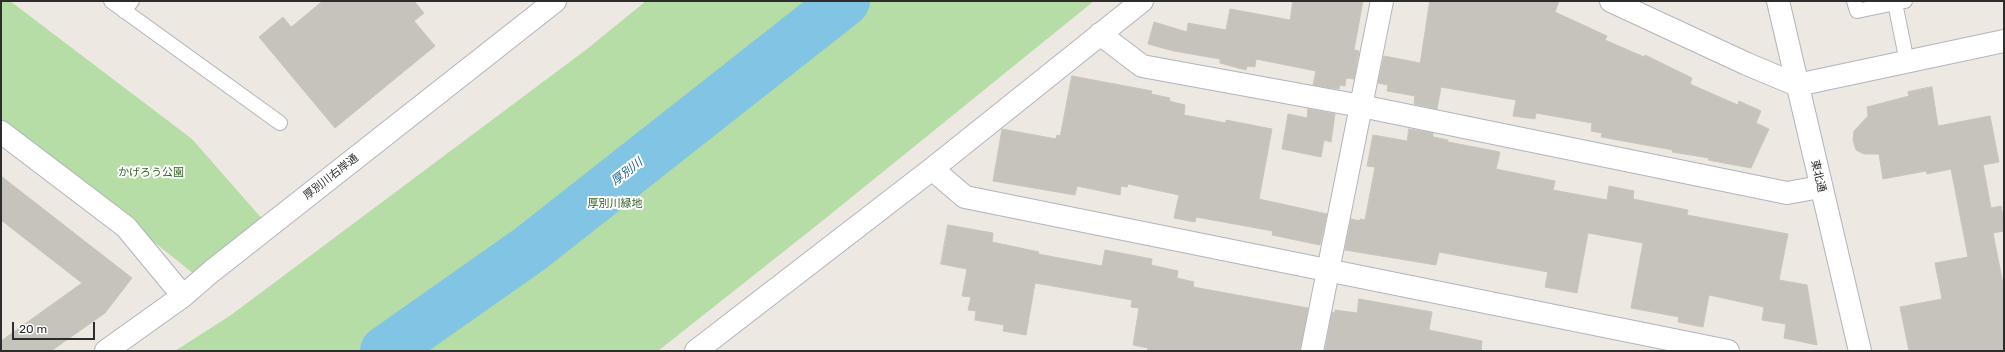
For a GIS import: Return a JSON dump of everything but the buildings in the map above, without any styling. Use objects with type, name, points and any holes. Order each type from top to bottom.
[{"type":"street","name":"厚別川右岸通","points":[[106,351],[183,296],[212,270],[555,1]]},
{"type":"street","points":[[696,351],[932,169],[1142,1]]},
{"type":"street","points":[[1312,351],[1382,1]]},
{"type":"street","points":[[1611,1],[1747,64],[1798,85],[2004,41]]},
{"type":"street","name":"東北通","points":[[1778,1],[1820,187],[1860,351]]},
{"type":"street","points":[[1100,34],[1142,66],[1361,106],[1787,193],[1820,187]]},
{"type":"street","points":[[1,132],[126,227],[183,296]]},
{"type":"street","points":[[932,169],[965,197],[1728,351]]},
{"type":"lane","points":[[111,1],[128,6],[280,123]]},
{"type":"lane","points":[[1854,1],[1857,11],[1900,2],[1907,62]]},
{"type":"green space","name":"かげろう公園","points":[[1,1],[10,1],[192,139],[264,221],[194,274],[1,120]]},
{"type":"green space","name":"厚別川緑地","points":[[646,1],[1094,1],[821,222],[658,351],[175,351],[231,315],[587,49]]},
{"type":"waterway","name":"厚別川","points":[[385,351],[530,249],[845,1]]}]
